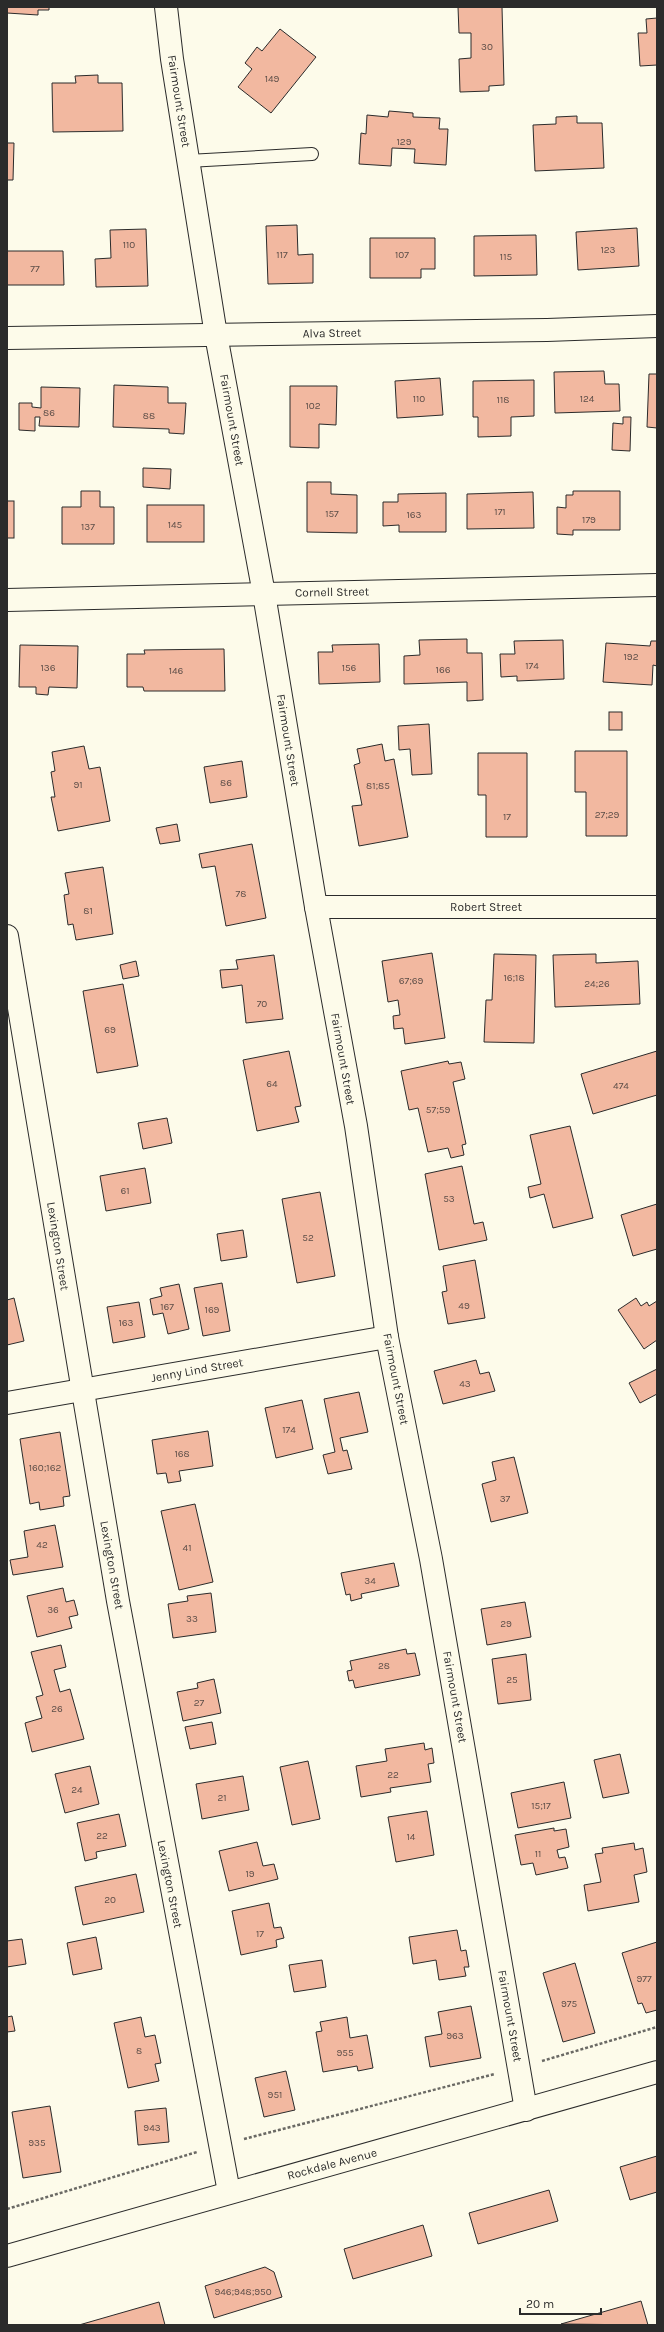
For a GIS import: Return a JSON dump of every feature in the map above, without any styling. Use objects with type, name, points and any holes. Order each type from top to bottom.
[{"type":"street","name":"Fairmount Street","points":[[166,7],[188,161],[216,335],[264,594],[316,907],[356,1126],[388,1337],[431,1559],[526,2110]]},
{"type":"street","name":"Alva Street","points":[[7,338],[657,326]]},
{"type":"street","name":"Cornell Street","points":[[7,600],[657,585]]},
{"type":"street","name":"Robert Street","points":[[316,907],[657,907]]},
{"type":"street","name":"Lexington Street","points":[[7,936],[82,1390],[157,1813],[229,2192]]},
{"type":"street","name":"Jenny Lind Street","points":[[7,1403],[388,1337]]},
{"type":"street","name":"Rockdale Avenue","points":[[7,2256],[657,2072]]},
{"type":"lane","points":[[188,161],[312,154]]},
{"type":"path","points":[[7,2208],[220,2145],[518,2067],[657,2027]]},
{"type":"building","points":[[7,7],[49,7],[49,10],[38,10],[38,15],[7,13]]},
{"type":"building","points":[[458,7],[502,7],[504,85],[489,86],[489,91],[460,92],[459,59],[471,58],[471,33],[459,33]]},
{"type":"building","points":[[657,18],[657,65],[640,66],[638,33],[647,33],[646,19]]},
{"type":"building","points":[[280,29],[316,57],[271,113],[238,87],[252,69],[245,63],[257,47],[262,51]]},
{"type":"building","points":[[98,75],[98,83],[122,83],[123,131],[53,132],[52,83],[76,83],[75,76]]},
{"type":"building","points":[[389,111],[413,113],[413,117],[440,118],[439,129],[448,129],[446,165],[414,163],[415,149],[392,148],[391,166],[359,164],[361,133],[366,134],[367,115],[388,117]]},
{"type":"building","points":[[577,116],[577,123],[602,123],[604,168],[535,171],[533,125],[556,124],[556,117]]},
{"type":"building","points":[[7,143],[14,143],[13,180],[7,180]]},
{"type":"building","points":[[297,225],[298,255],[313,254],[313,283],[268,284],[266,226]]},
{"type":"building","points":[[637,228],[639,266],[578,270],[576,232]]},
{"type":"building","points":[[146,229],[148,286],[96,287],[95,259],[111,258],[110,230]]},
{"type":"building","points":[[536,235],[537,275],[474,276],[474,236]]},
{"type":"building","points":[[370,238],[435,238],[435,269],[421,269],[421,278],[370,278]]},
{"type":"building","points":[[7,251],[63,251],[64,285],[7,285]]},
{"type":"building","points":[[604,371],[605,384],[619,384],[620,411],[555,413],[554,372]]},
{"type":"building","points":[[649,374],[657,374],[657,428],[647,427]]},
{"type":"building","points":[[440,378],[443,415],[397,418],[395,381]]},
{"type":"building","points":[[534,380],[534,416],[511,417],[511,436],[478,437],[478,417],[473,417],[473,381]]},
{"type":"building","points":[[114,385],[168,387],[168,403],[186,403],[184,434],[169,433],[169,429],[113,427]]},
{"type":"building","points":[[290,386],[337,386],[336,425],[319,424],[319,448],[290,447]]},
{"type":"building","points":[[41,387],[80,388],[79,427],[39,426],[40,417],[35,417],[35,431],[19,430],[19,403],[32,403],[32,407],[41,408]]},
{"type":"building","points":[[623,417],[631,417],[630,451],[612,450],[613,423],[623,424]]},
{"type":"building","points":[[143,468],[171,469],[170,489],[143,487]]},
{"type":"building","points":[[307,482],[331,482],[331,494],[357,495],[357,533],[307,532]]},
{"type":"building","points":[[81,491],[100,491],[100,507],[114,507],[114,544],[62,544],[62,507],[81,507]]},
{"type":"building","points":[[573,491],[620,491],[620,530],[573,530],[573,535],[557,534],[557,507],[566,508],[566,495],[573,495]]},
{"type":"building","points":[[533,492],[534,528],[467,529],[467,494]]},
{"type":"building","points":[[446,493],[446,532],[399,532],[399,525],[383,526],[383,502],[398,502],[398,494]]},
{"type":"building","points":[[7,501],[14,501],[14,538],[7,538]]},
{"type":"building","points":[[147,505],[204,505],[204,542],[147,542]]},
{"type":"building","points":[[467,639],[467,653],[482,653],[483,700],[467,701],[467,682],[404,684],[404,656],[420,655],[419,640]]},
{"type":"building","points":[[563,640],[564,679],[517,681],[517,676],[501,677],[500,654],[515,654],[514,641]]},
{"type":"building","points":[[651,641],[657,641],[657,666],[653,665],[652,685],[603,682],[606,643],[650,646]]},
{"type":"building","points":[[379,644],[380,682],[319,684],[318,652],[333,652],[332,645]]},
{"type":"building","points":[[20,645],[78,646],[77,688],[49,687],[48,695],[36,694],[36,687],[19,687]]},
{"type":"building","points":[[224,649],[225,691],[144,691],[143,687],[127,687],[127,654],[145,654],[144,650]]},
{"type":"building","points":[[609,712],[622,712],[622,730],[609,730]]},
{"type":"building","points":[[429,724],[432,774],[412,775],[410,749],[399,750],[398,726]]},
{"type":"building","points":[[382,744],[385,761],[394,759],[408,837],[359,846],[352,806],[362,805],[354,765],[360,763],[357,749]]},
{"type":"building","points":[[84,746],[89,769],[100,767],[110,821],[58,831],[51,797],[55,797],[51,772],[55,771],[52,752]]},
{"type":"building","points":[[575,751],[627,751],[627,836],[586,836],[586,792],[575,792]]},
{"type":"building","points":[[478,753],[527,753],[527,837],[486,837],[486,795],[478,795]]},
{"type":"building","points":[[242,761],[247,797],[210,803],[204,767]]},
{"type":"building","points":[[177,824],[180,841],[160,844],[156,828]]},
{"type":"building","points":[[252,844],[266,918],[226,926],[215,866],[202,868],[199,854]]},
{"type":"building","points":[[103,867],[113,934],[76,940],[73,924],[68,925],[64,895],[69,894],[65,873]]},
{"type":"building","points":[[432,953],[445,1038],[405,1044],[403,1028],[394,1029],[393,1016],[400,1015],[398,1000],[388,1002],[382,961]]},
{"type":"building","points":[[494,954],[536,955],[534,1043],[484,1042],[486,1000],[492,1000]]},
{"type":"building","points":[[596,954],[596,963],[638,961],[640,1004],[555,1007],[553,955]]},
{"type":"building","points":[[274,955],[283,1019],[246,1023],[242,985],[222,988],[220,970],[238,969],[236,960]]},
{"type":"building","points":[[136,961],[139,976],[123,979],[120,965]]},
{"type":"building","points":[[123,984],[138,1066],[97,1073],[83,991]]},
{"type":"building","points":[[289,1051],[301,1106],[295,1107],[299,1122],[257,1131],[243,1060]]},
{"type":"building","points":[[657,1051],[657,1095],[593,1114],[581,1074]]},
{"type":"building","points":[[448,1061],[449,1064],[461,1062],[465,1079],[453,1082],[466,1144],[462,1145],[464,1155],[451,1158],[448,1148],[428,1152],[418,1108],[409,1110],[401,1071]]},
{"type":"building","points":[[167,1118],[172,1143],[143,1149],[138,1123]]},
{"type":"building","points":[[570,1126],[593,1218],[553,1228],[544,1194],[530,1198],[528,1187],[541,1184],[530,1135]]},
{"type":"building","points":[[462,1166],[474,1224],[483,1222],[487,1240],[439,1250],[425,1174]]},
{"type":"building","points":[[145,1168],[151,1203],[106,1211],[100,1176]]},
{"type":"building","points":[[320,1192],[335,1276],[297,1283],[282,1199]]},
{"type":"building","points":[[657,1204],[657,1249],[633,1256],[621,1215]]},
{"type":"building","points":[[243,1230],[247,1257],[221,1261],[217,1234]]},
{"type":"building","points":[[475,1260],[485,1318],[448,1324],[442,1292],[447,1291],[443,1266]]},
{"type":"building","points":[[222,1283],[230,1331],[203,1336],[194,1288]]},
{"type":"building","points":[[179,1284],[189,1329],[168,1334],[163,1313],[153,1315],[150,1299],[162,1296],[160,1288]]},
{"type":"building","points":[[14,1298],[24,1341],[7,1345],[7,1300]]},
{"type":"building","points":[[636,1298],[641,1306],[647,1302],[649,1306],[657,1301],[657,1340],[644,1349],[618,1310]]},
{"type":"building","points":[[139,1302],[145,1337],[113,1343],[107,1307]]},
{"type":"building","points":[[476,1360],[480,1374],[489,1372],[495,1391],[443,1404],[434,1371]]},
{"type":"building","points":[[657,1369],[657,1394],[640,1403],[629,1383]]},
{"type":"building","points":[[359,1392],[368,1432],[340,1438],[343,1451],[347,1450],[352,1469],[328,1474],[323,1455],[335,1452],[324,1399]]},
{"type":"building","points":[[302,1400],[313,1449],[276,1458],[265,1408]]},
{"type":"building","points":[[208,1431],[213,1466],[179,1471],[181,1481],[168,1483],[166,1473],[157,1474],[152,1440]]},
{"type":"building","points":[[60,1432],[70,1496],[63,1497],[64,1506],[40,1510],[39,1502],[30,1504],[20,1439]]},
{"type":"building","points":[[514,1457],[528,1513],[491,1522],[482,1484],[496,1480],[492,1462]]},
{"type":"building","points":[[195,1504],[213,1582],[179,1590],[161,1511]]},
{"type":"building","points":[[55,1525],[63,1567],[13,1575],[10,1560],[28,1557],[24,1531]]},
{"type":"building","points":[[394,1563],[399,1586],[361,1594],[362,1598],[351,1601],[350,1594],[346,1595],[341,1573]]},
{"type":"building","points":[[63,1588],[66,1602],[74,1600],[78,1615],[69,1617],[72,1628],[37,1637],[27,1596]]},
{"type":"building","points":[[211,1593],[216,1632],[173,1638],[168,1604],[188,1601],[187,1596]]},
{"type":"building","points":[[525,1602],[531,1637],[487,1645],[481,1609]]},
{"type":"building","points":[[61,1645],[66,1667],[54,1670],[60,1692],[70,1689],[84,1739],[32,1752],[25,1723],[42,1718],[36,1697],[43,1695],[31,1652]]},
{"type":"building","points":[[406,1649],[407,1654],[415,1653],[420,1675],[355,1688],[353,1680],[349,1681],[347,1671],[352,1670],[350,1661]]},
{"type":"building","points":[[526,1654],[531,1700],[498,1704],[492,1659]]},
{"type":"building","points":[[214,1679],[221,1713],[183,1721],[177,1692],[198,1688],[197,1683]]},
{"type":"building","points":[[212,1722],[216,1744],[190,1749],[185,1727]]},
{"type":"building","points":[[424,1743],[425,1750],[432,1748],[434,1763],[428,1764],[431,1782],[390,1788],[391,1792],[361,1797],[356,1766],[387,1761],[385,1749]]},
{"type":"building","points":[[620,1754],[629,1793],[603,1798],[594,1760]]},
{"type":"building","points":[[308,1761],[320,1819],[292,1825],[280,1767]]},
{"type":"building","points":[[90,1766],[99,1804],[65,1813],[55,1774]]},
{"type":"building","points":[[243,1776],[249,1810],[202,1819],[196,1784]]},
{"type":"building","points":[[564,1782],[571,1818],[518,1828],[511,1793]]},
{"type":"building","points":[[427,1811],[434,1855],[396,1862],[388,1817]]},
{"type":"building","points":[[119,1814],[126,1846],[96,1852],[97,1858],[85,1861],[77,1823]]},
{"type":"building","points":[[554,1828],[554,1831],[566,1829],[569,1847],[557,1850],[559,1858],[565,1857],[568,1868],[536,1875],[533,1863],[521,1865],[515,1835]]},
{"type":"building","points":[[257,1842],[263,1866],[274,1864],[278,1879],[229,1891],[219,1851]]},
{"type":"building","points":[[634,1843],[635,1850],[643,1848],[647,1872],[634,1875],[639,1902],[588,1911],[584,1885],[601,1882],[595,1854],[603,1853],[602,1848]]},
{"type":"building","points":[[136,1874],[144,1912],[83,1925],[75,1887]]},
{"type":"building","points":[[269,1903],[274,1928],[281,1927],[284,1938],[276,1940],[277,1947],[241,1955],[232,1911]]},
{"type":"building","points":[[457,1930],[461,1951],[466,1950],[469,1967],[464,1967],[466,1976],[439,1980],[436,1960],[413,1964],[409,1937]]},
{"type":"building","points":[[96,1937],[102,1969],[73,1975],[67,1943]]},
{"type":"building","points":[[22,1939],[26,1964],[7,1967],[7,1941]]},
{"type":"building","points":[[657,1942],[657,2010],[646,2013],[642,2003],[638,2004],[622,1953]]},
{"type":"building","points":[[322,1960],[326,1987],[294,1992],[289,1965]]},
{"type":"building","points":[[575,1963],[595,2033],[563,2042],[543,1973]]},
{"type":"building","points":[[471,2006],[481,2058],[430,2067],[425,2037],[442,2034],[438,2012]]},
{"type":"building","points":[[12,2016],[15,2031],[7,2032],[7,2017]]},
{"type":"building","points":[[141,2017],[145,2037],[155,2035],[161,2063],[155,2064],[159,2081],[128,2088],[114,2023]]},
{"type":"building","points":[[347,2017],[350,2038],[367,2035],[373,2068],[358,2071],[357,2066],[323,2072],[316,2032],[322,2031],[320,2022]]},
{"type":"building","points":[[286,2071],[295,2110],[264,2117],[255,2078]]},
{"type":"building","points":[[50,2106],[61,2172],[23,2178],[12,2112]]},
{"type":"building","points":[[166,2108],[169,2142],[138,2145],[135,2111]]},
{"type":"building","points":[[657,2156],[657,2192],[630,2200],[620,2167]]},
{"type":"building","points":[[549,2190],[558,2221],[478,2244],[469,2213]]},
{"type":"building","points":[[423,2225],[432,2256],[353,2279],[344,2249]]},
{"type":"building","points":[[265,2267],[274,2272],[282,2297],[214,2318],[205,2286]]},
{"type":"building","points":[[641,2301],[648,2325],[561,2324]]},
{"type":"building","points":[[159,2302],[165,2325],[79,2325]]}]
